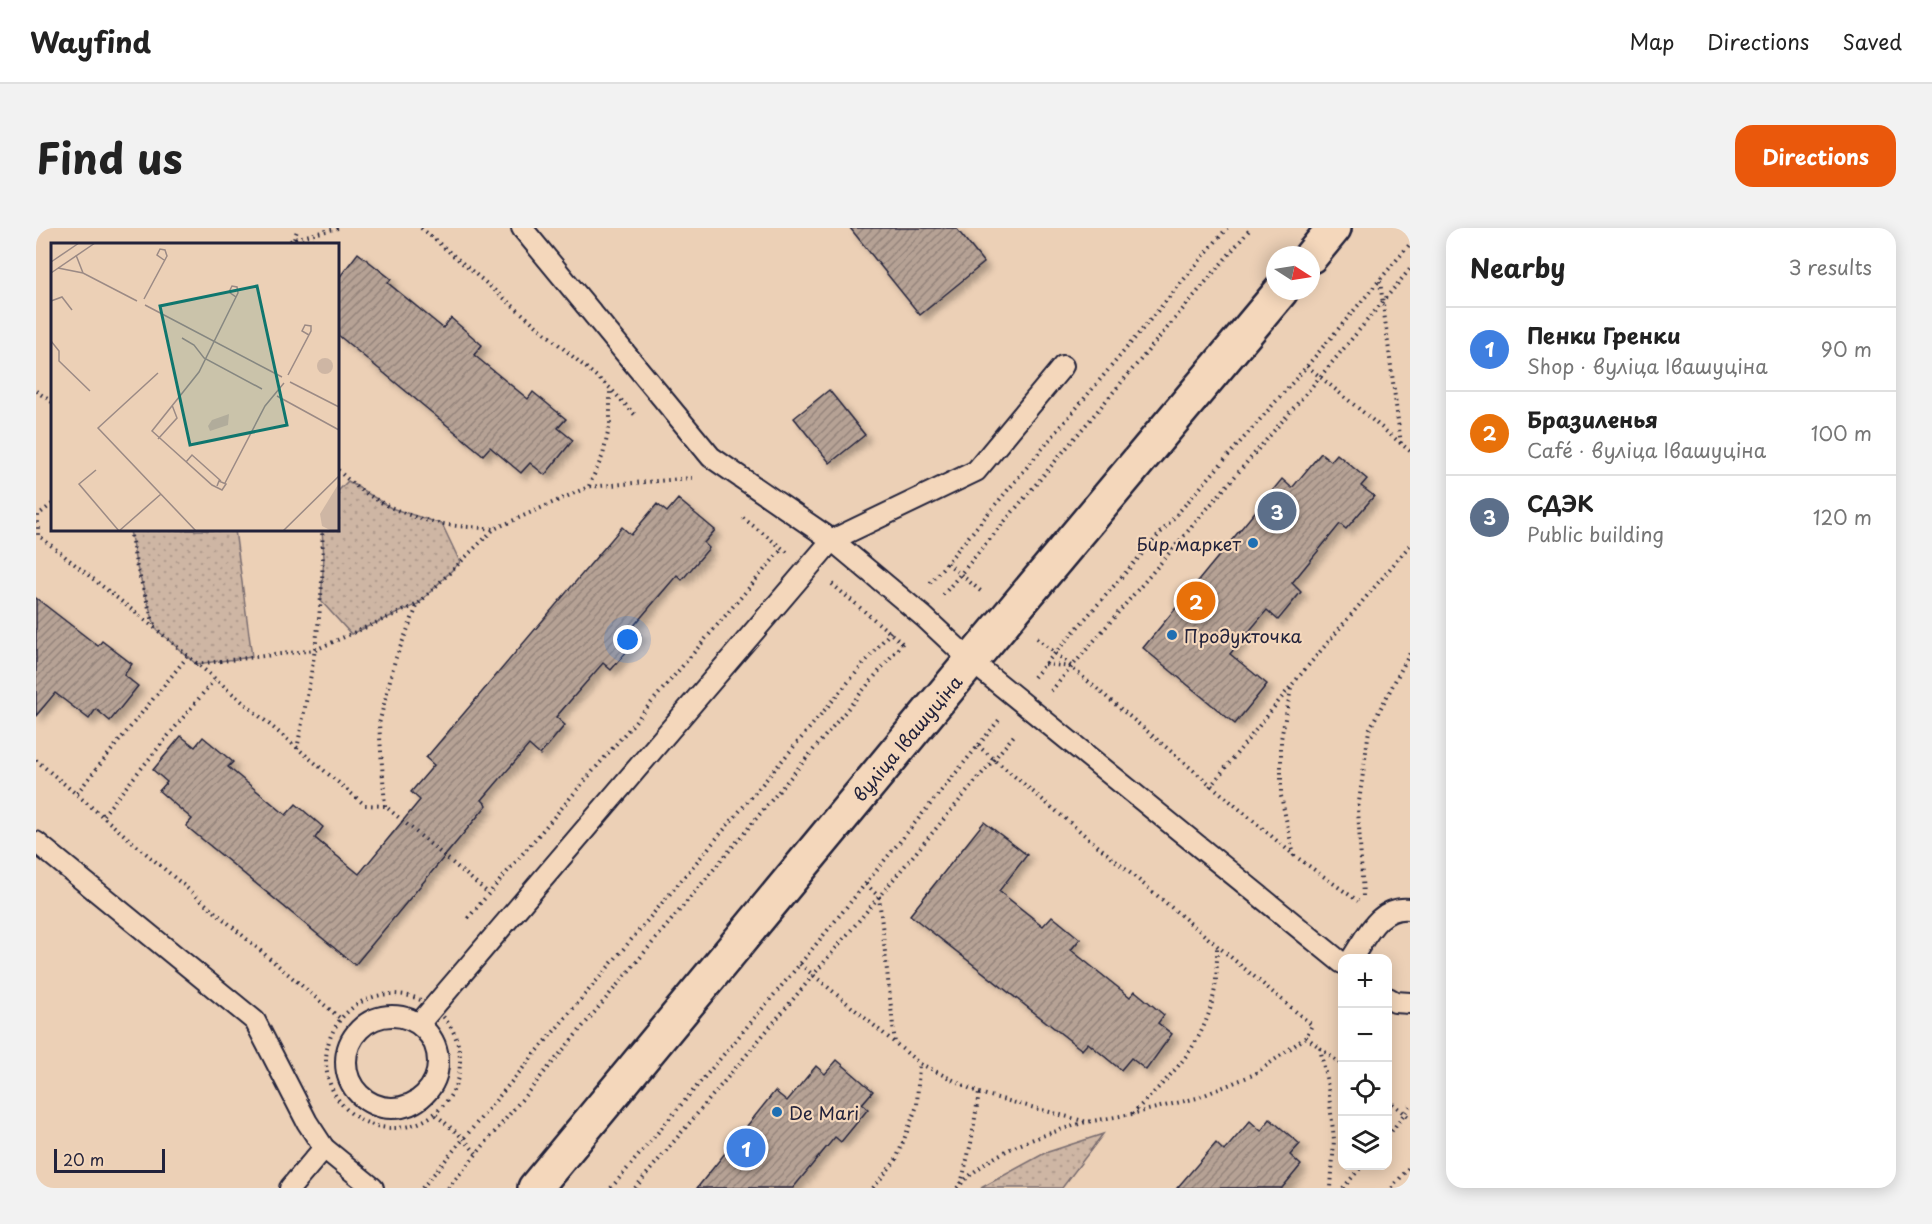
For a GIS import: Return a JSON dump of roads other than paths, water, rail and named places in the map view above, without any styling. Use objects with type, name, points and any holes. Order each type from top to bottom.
[{"type":"street","points":[[1319,246],[1334,228]]},
{"type":"street","name":"вуліца Івашуціна","points":[[535,1188],[1273,300]]},
{"type":"lane","points":[[522,228],[711,457],[832,540],[971,661],[1338,960]]},
{"type":"lane","points":[[419,1024],[832,540],[976,471],[1063,366]]},
{"type":"lane","points":[[36,842],[255,1021],[324,1148],[373,1188]]},
{"type":"lane","points":[[1355,954],[1375,922],[1389,912],[1410,909]]},
{"type":"lane","points":[[1392,1000],[1410,1003]]},
{"type":"lane","points":[[388,1016],[405,1017],[419,1024],[430,1035],[438,1050],[438,1066],[434,1082],[425,1095],[411,1104],[396,1108],[380,1107],[365,1100],[354,1089],[347,1074],[346,1058],[350,1042],[360,1029],[373,1020],[388,1016]]},
{"type":"lane","points":[[290,1188],[324,1148]]},
{"type":"place","name":"СДЭК","points":[[1277,511]]},
{"type":"place","name":"Бир маркет","points":[[1253,543]]},
{"type":"place","name":"Бразиленья","points":[[1196,601]]},
{"type":"place","name":"Продукточка","points":[[1172,635]]},
{"type":"place","name":"De Mari","points":[[777,1112]]},
{"type":"place","name":"Пенки Гренки","points":[[746,1148]]}]
